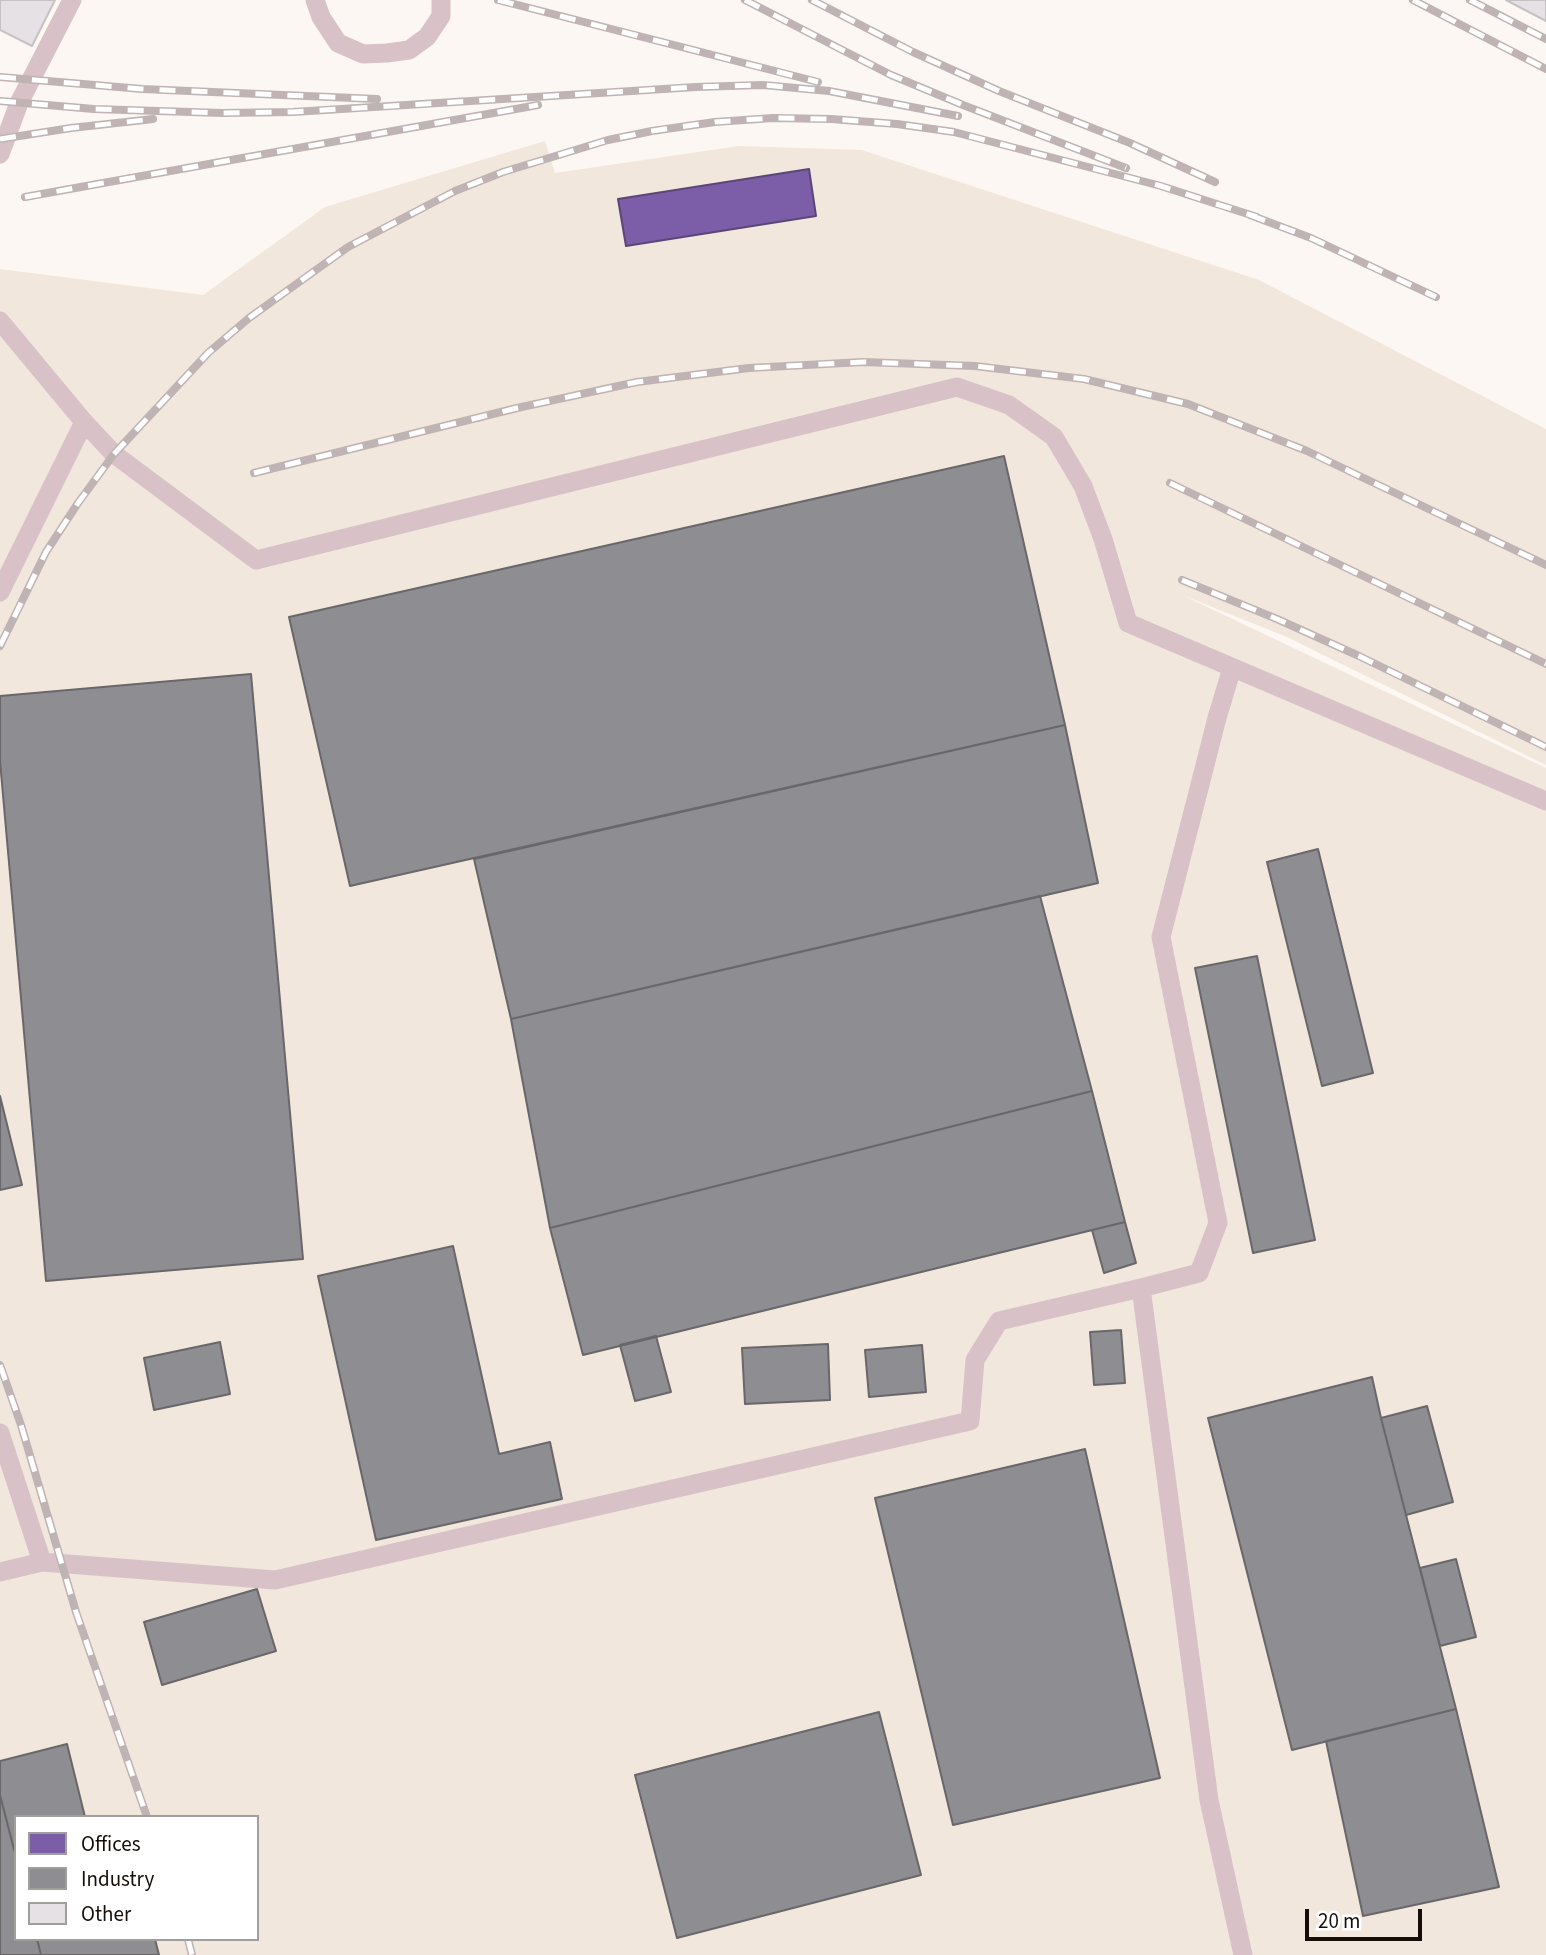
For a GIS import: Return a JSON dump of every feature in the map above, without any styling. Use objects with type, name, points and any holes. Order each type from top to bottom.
[{"type":"lane","points":[[0,154],[19,103],[72,0]]},
{"type":"lane","points":[[315,0],[321,18],[338,43],[363,54],[387,54],[409,50],[418,44],[427,37],[441,16],[441,0]]},
{"type":"lane","points":[[0,321],[114,454],[256,560],[957,387],[1009,405],[1054,437],[1083,486],[1103,539],[1128,623],[1546,801]]},
{"type":"lane","points":[[0,592],[84,422]]},
{"type":"lane","points":[[0,1572],[42,1562],[275,1580],[970,1421],[975,1360],[999,1321],[1199,1273],[1218,1223],[1161,937],[1231,668]]},
{"type":"lane","points":[[1141,1288],[1209,1800],[1243,1955]]},
{"type":"lane","points":[[0,1433],[42,1562]]},
{"type":"shaded area","points":[[545,141],[555,173],[739,146],[862,150],[1259,280],[1546,429],[1546,765],[1287,637],[1182,595],[1546,768],[1546,1955],[0,1955],[0,269],[203,295],[325,207]]},
{"type":"building: Offices","points":[[809,169],[816,216],[626,246],[618,199]]},
{"type":"building: Industry","points":[[1004,456],[1065,725],[350,886],[289,617]]},
{"type":"building: Industry","points":[[251,674],[303,1259],[46,1281],[0,761],[0,696]]},
{"type":"building: Industry","points":[[1065,725],[1098,883],[511,1019],[474,859]]},
{"type":"building: Industry","points":[[1318,849],[1373,1073],[1322,1086],[1267,862]]},
{"type":"building: Industry","points":[[1040,896],[1092,1091],[550,1228],[511,1019]]},
{"type":"building: Industry","points":[[1257,956],[1315,1240],[1253,1253],[1195,968]]},
{"type":"building: Industry","points":[[1092,1091],[1125,1222],[583,1355],[550,1228]]},
{"type":"building: Industry","points":[[0,1096],[22,1185],[0,1190]]},
{"type":"building: Industry","points":[[1125,1222],[1136,1263],[1104,1273],[1092,1230]]},
{"type":"building: Industry","points":[[453,1246],[499,1454],[550,1442],[562,1499],[376,1540],[318,1276]]},
{"type":"building: Industry","points":[[1121,1330],[1125,1383],[1094,1385],[1090,1332]]},
{"type":"building: Industry","points":[[656,1336],[671,1392],[635,1401],[620,1345]]},
{"type":"building: Industry","points":[[220,1342],[230,1394],[154,1410],[144,1358]]},
{"type":"building: Industry","points":[[828,1344],[830,1400],[745,1404],[742,1348]]},
{"type":"building: Industry","points":[[922,1345],[926,1392],[869,1397],[865,1350]]},
{"type":"building: Industry","points":[[1372,1377],[1456,1709],[1292,1750],[1208,1418]]},
{"type":"building: Industry","points":[[1427,1406],[1453,1502],[1406,1515],[1381,1418]]},
{"type":"building: Industry","points":[[1085,1449],[1160,1778],[953,1825],[875,1498]]},
{"type":"building: Industry","points":[[1456,1559],[1476,1637],[1440,1646],[1420,1568]]},
{"type":"building: Industry","points":[[257,1589],[276,1651],[162,1685],[144,1622]]},
{"type":"building: Industry","points":[[1456,1709],[1499,1887],[1363,1916],[1326,1741]]},
{"type":"building: Industry","points":[[879,1712],[921,1875],[677,1938],[635,1775]]},
{"type":"building: Industry","points":[[67,1744],[85,1815],[14,1815],[14,1849],[0,1795],[0,1761]]},
{"type":"building: Industry","points":[[0,1795],[14,1849],[14,1941],[38,1941],[41,1955],[0,1955]]},
{"type":"building: Industry","points":[[38,1941],[156,1941],[159,1955],[41,1955]]},
{"type":"building: Other","points":[[0,0],[55,0],[32,46],[0,30]]},
{"type":"building: Other","points":[[1506,0],[1546,0],[1546,21]]},
{"type":"railway","points":[[498,0],[818,82]]},
{"type":"railway","points":[[745,0],[891,75],[1126,168]]},
{"type":"railway","points":[[812,0],[913,52],[999,91],[1130,143],[1215,182]]},
{"type":"railway","points":[[1413,0],[1546,69]]},
{"type":"railway","points":[[1470,0],[1546,39]]},
{"type":"railway","points":[[0,77],[142,89],[377,99]]},
{"type":"railway","points":[[0,101],[94,109],[293,112],[763,85],[829,91],[958,116]]},
{"type":"railway","points":[[25,197],[538,105]]},
{"type":"railway","points":[[0,646],[46,552],[78,503],[114,454],[208,353],[249,318],[348,247],[455,191],[503,172],[608,140],[652,131],[715,122],[773,118],[831,119],[954,132],[1161,186],[1257,217]]},
{"type":"railway","points":[[0,139],[153,119]]},
{"type":"railway","points":[[1250,215],[1311,238],[1436,297]]},
{"type":"railway","points":[[254,473],[517,408],[637,382],[749,368],[863,362],[975,366],[1084,379],[1188,404],[1307,451],[1546,565]]},
{"type":"railway","points":[[1170,483],[1546,664]]},
{"type":"railway","points":[[1182,580],[1359,656],[1546,747]]},
{"type":"railway","points":[[0,1365],[21,1425],[76,1612],[146,1815]]},
{"type":"railway","points":[[188,1941],[192,1955]]}]
